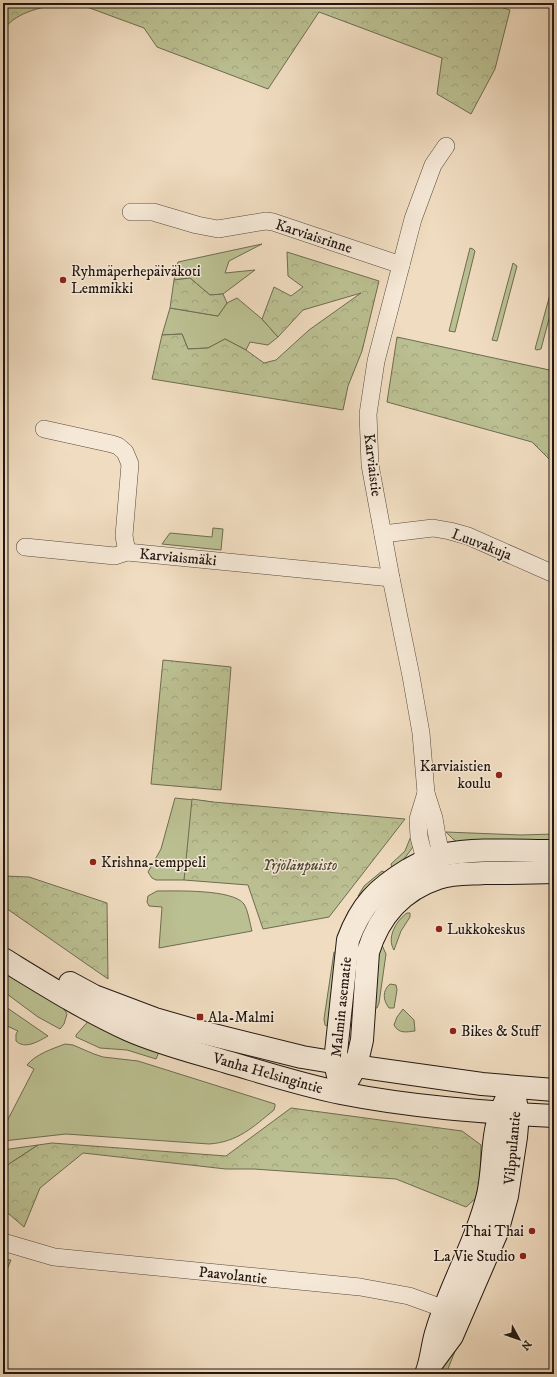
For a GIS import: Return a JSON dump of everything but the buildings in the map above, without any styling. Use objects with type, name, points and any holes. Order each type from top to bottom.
[{"type":"main road","name":"Malmin asematie","points":[[340,1093],[345,1064],[348,940],[353,926],[361,912],[373,897],[383,886],[433,858],[475,852],[554,851]]},
{"type":"main road","name":"Malmin asematie","points":[[345,1064],[362,1040],[368,952],[372,939],[384,917],[401,899],[419,887],[439,877],[460,874],[554,872]]},
{"type":"main road","name":"Vanha Helsingintie","points":[[3,946],[94,996],[155,1019],[194,1030],[294,1055],[345,1064],[482,1084],[554,1090]]},
{"type":"main road","name":"Vanha Helsingintie","points":[[3,959],[84,1008],[131,1031],[184,1049],[297,1083],[340,1093],[391,1102],[509,1114],[554,1116]]},
{"type":"main road","name":"Vilppulantie","points":[[427,1370],[452,1336],[453,1313],[488,1194],[495,1136],[509,1114],[512,1086]]},
{"type":"street","name":"Karviaistie","points":[[439,877],[433,858],[419,837],[418,819],[426,793],[422,745],[416,703],[370,465],[368,414],[376,361],[413,219],[433,165],[446,146]]},
{"type":"street","name":"Karviaisrinne","points":[[131,212],[153,212],[197,225],[218,229],[273,222],[401,265]]},
{"type":"street","name":"Karviaismäki","points":[[44,429],[112,444],[118,446],[125,452],[130,464],[124,536],[127,552],[391,578]]},
{"type":"street","name":"Luuvakuja","points":[[383,534],[433,528],[450,531],[468,536],[554,574]]},
{"type":"street","points":[[25,547],[115,556],[127,552]]},
{"type":"street","name":"Paavolantie","points":[[3,1242],[54,1257],[360,1287],[409,1296],[453,1313]]},
{"type":"green space","points":[[3,3],[67,3],[32,10],[16,18],[3,30]]},
{"type":"green space","points":[[76,3],[488,3],[510,10],[495,69],[471,114],[437,94],[442,58],[319,12],[268,89],[157,47],[144,28]]},
{"type":"green space","points":[[262,244],[229,261],[225,273],[255,270],[223,294],[210,295],[190,278],[174,280],[178,262]]},
{"type":"green space","points":[[470,248],[475,251],[455,332],[449,331]]},
{"type":"green space","points":[[287,252],[379,281],[362,351],[348,386],[343,410],[152,379],[162,335],[182,334],[188,349],[208,348],[225,339],[246,350],[264,363],[276,360],[309,330],[361,293],[303,310],[278,337],[262,319],[274,287],[291,296],[303,287],[288,276]]},
{"type":"green space","points":[[513,263],[517,266],[497,341],[492,340],[493,337]]},
{"type":"green space","points":[[190,278],[210,295],[223,294],[227,303],[218,316],[170,308],[174,280]]},
{"type":"green space","points":[[554,280],[554,300],[541,349],[537,350],[535,349]]},
{"type":"green space","points":[[237,298],[262,319],[278,337],[268,345],[250,342],[246,350],[225,339],[208,348],[188,349],[182,334],[162,335],[170,308],[218,316],[227,303]]},
{"type":"green space","points":[[397,337],[554,371],[554,462],[551,461],[532,442],[387,402]]},
{"type":"green space","points":[[213,528],[223,529],[221,550],[162,544],[170,533],[212,537]]},
{"type":"green space","points":[[163,660],[231,667],[221,790],[151,784]]},
{"type":"green space","points":[[175,798],[213,802],[184,880],[156,880],[152,878],[148,872],[161,849]]},
{"type":"green space","name":"Yrjölänpuisto","points":[[192,799],[405,819],[329,917],[263,929],[248,885],[184,880]]},
{"type":"green space","points":[[446,832],[521,835],[554,834],[554,845],[459,843]]},
{"type":"green space","points":[[411,836],[413,847],[404,859],[392,869],[391,864],[405,851]]},
{"type":"green space","points":[[382,871],[386,873],[360,898],[358,896],[364,886]]},
{"type":"green space","points":[[3,876],[29,877],[107,903],[108,979],[3,906]]},
{"type":"green space","points":[[157,891],[217,893],[238,899],[244,904],[248,913],[252,931],[159,948],[162,907],[149,906],[147,902],[148,896]]},
{"type":"green space","points":[[407,913],[410,913],[410,917],[401,931],[394,950],[391,940],[392,934],[396,924]]},
{"type":"green space","points":[[381,943],[386,954],[379,1003],[377,1008],[374,1008],[378,960]]},
{"type":"green space","points":[[334,952],[338,953],[330,1019],[327,1026],[325,1025],[324,1019]]},
{"type":"green space","points":[[3,964],[60,1002],[67,1014],[64,1024],[60,1029],[38,1017],[3,991]]},
{"type":"green space","points":[[390,984],[396,985],[397,990],[394,1008],[389,1008],[384,996],[387,987]]},
{"type":"green space","points":[[3,1005],[48,1036],[32,1044],[20,1044],[16,1041],[16,1034],[18,1031],[3,1024]]},
{"type":"green space","points":[[403,1009],[414,1020],[415,1031],[400,1031],[394,1025],[397,1017]]},
{"type":"green space","points":[[92,1017],[159,1052],[156,1059],[127,1050],[100,1048],[76,1037],[76,1035]]},
{"type":"green space","points":[[65,1044],[73,1045],[103,1057],[138,1061],[275,1104],[274,1110],[244,1133],[219,1143],[209,1144],[66,1134],[3,1141],[3,1129],[34,1069],[27,1065],[40,1055]]},
{"type":"green space","points":[[291,1108],[462,1131],[481,1145],[480,1178],[476,1198],[466,1207],[396,1179],[254,1169],[226,1169],[83,1153],[40,1188],[24,1227],[9,1214],[3,1212],[3,1171],[9,1164],[38,1145],[52,1143],[226,1156]]},
{"type":"green space","points":[[38,1145],[9,1164],[3,1171],[3,1150]]},
{"type":"green space","points":[[3,1259],[11,1260],[3,1279]]},
{"type":"green space","points":[[453,1342],[457,1346],[446,1374],[437,1374]]},
{"type":"place","name":"Ryhmäperhepäiväkoti Lemmikki","points":[[63,280]]},
{"type":"place","name":"Karviaistien koulu","points":[[499,775]]},
{"type":"place","name":"Krishna-temppeli","points":[[93,862]]},
{"type":"place","name":"Lukkokeskus","points":[[439,929]]},
{"type":"place","name":"Ala-Malmi","points":[[200,1017]]},
{"type":"place","name":"Bikes & Stuff","points":[[453,1031]]},
{"type":"place","name":"Thai Thai","points":[[532,1231]]},
{"type":"place","name":"La Vie Studio","points":[[523,1256]]}]
